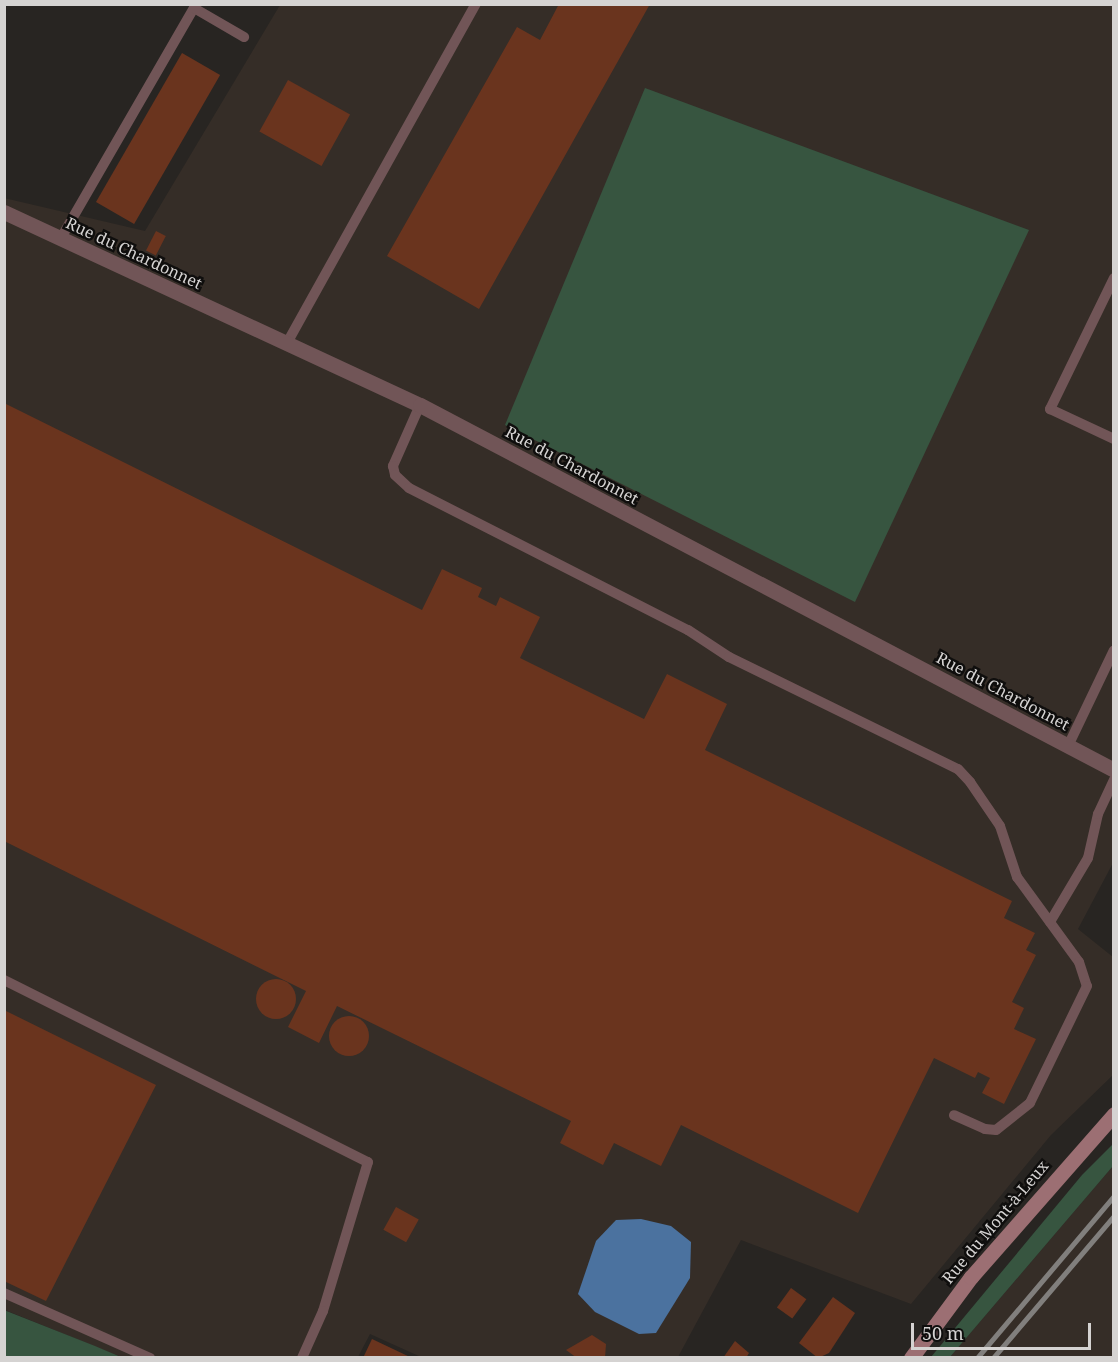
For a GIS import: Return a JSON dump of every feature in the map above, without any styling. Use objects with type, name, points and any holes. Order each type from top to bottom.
[{"type":"street","name":"Rue du Chardonnet","points":[[4,212],[420,405],[1113,770]]},
{"type":"street","name":"Rue du Mont-à-Leux","points":[[910,1358],[999,1243],[1113,1114]]},
{"type":"lane","points":[[287,343],[476,4]]},
{"type":"lane","points":[[61,238],[194,8],[244,37]]},
{"type":"lane","points":[[1113,278],[1050,409],[1113,439]]},
{"type":"lane","points":[[420,405],[395,457],[395,475],[401,483],[688,630],[729,657],[958,769],[1000,826],[1017,877],[1079,962],[1087,986],[1030,1103],[996,1130],[985,1129],[954,1115]]},
{"type":"lane","points":[[1068,746],[1113,650]]},
{"type":"lane","points":[[1050,922],[1088,858],[1098,814],[1113,779]]},
{"type":"lane","points":[[4,980],[368,1162],[323,1311],[302,1358]]},
{"type":"lane","points":[[4,1293],[150,1358]]},
{"type":"shaded area","points":[[280,5],[1113,5],[1114,861],[1078,929],[1113,957],[1113,1075],[1051,1135],[911,1304],[741,1240],[678,1357],[421,1357],[370,1334],[358,1357],[121,1357],[5,1310],[4,198],[145,231]]},
{"type":"shaded area","points":[[1113,1166],[1113,1357],[950,1357]]},
{"type":"green space","points":[[645,88],[1029,230],[855,602],[505,425]]},
{"type":"green space","points":[[1113,1144],[1113,1166],[950,1357],[931,1357],[1082,1175]]},
{"type":"green space","points":[[4,1310],[95,1346],[121,1357],[5,1357]]},
{"type":"water","points":[[641,1219],[671,1226],[691,1242],[690,1278],[656,1333],[639,1334],[595,1312],[578,1294],[596,1241],[616,1220]]},
{"type":"building","points":[[559,4],[650,4],[479,309],[387,256],[517,27],[540,40]]},
{"type":"building","points":[[182,53],[220,75],[134,224],[96,202]]},
{"type":"building","points":[[288,80],[350,114],[321,166],[259,132]]},
{"type":"building","points":[[156,231],[166,236],[156,256],[146,251]]},
{"type":"building","points":[[4,403],[422,610],[442,569],[482,588],[478,597],[496,606],[500,597],[540,617],[520,658],[644,719],[667,674],[727,704],[705,750],[1012,901],[1004,918],[1035,933],[1026,950],[1036,955],[1012,1002],[1024,1008],[1014,1029],[1036,1039],[1004,1104],[982,1093],[990,1078],[978,1072],[975,1078],[934,1058],[858,1213],[681,1125],[661,1166],[614,1143],[603,1165],[560,1143],[571,1121],[337,1006],[319,1043],[288,1027],[306,991],[4,841]]},
{"type":"building","points":[[276,979],[290,985],[296,999],[290,1013],[276,1019],[262,1013],[256,999],[262,985]]},
{"type":"building","points":[[4,1010],[156,1085],[46,1301],[4,1281]]},
{"type":"building","points":[[349,1016],[363,1022],[369,1036],[363,1050],[349,1056],[335,1050],[329,1036],[335,1022]]},
{"type":"building","points":[[396,1207],[419,1220],[406,1242],[383,1230]]},
{"type":"building","points":[[791,1288],[806,1299],[792,1319],[777,1307]]},
{"type":"building","points":[[833,1297],[855,1313],[829,1353],[818,1358],[799,1343]]},
{"type":"building","points":[[592,1335],[606,1344],[605,1358],[577,1358],[566,1350]]},
{"type":"building","points":[[372,1339],[412,1358],[363,1358]]},
{"type":"building","points":[[735,1341],[749,1353],[746,1358],[723,1358]]},
{"type":"railway","points":[[977,1358],[1114,1196]]},
{"type":"railway","points":[[993,1358],[1114,1216]]}]
